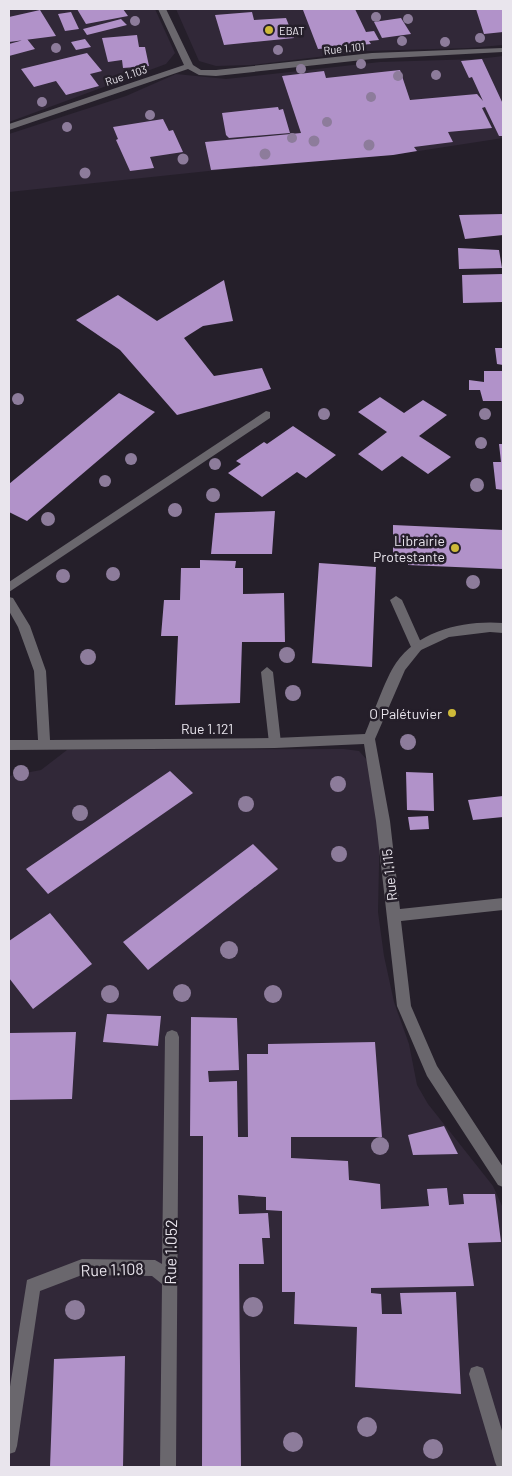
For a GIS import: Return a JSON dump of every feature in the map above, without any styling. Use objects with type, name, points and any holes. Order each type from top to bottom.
[{"type":"street","points":[[162,9],[189,66]]},
{"type":"street","name":"Rue 1.101","points":[[189,66],[199,72],[216,73],[372,56],[503,50]]},
{"type":"street","name":"Rue 1.103","points":[[9,127],[189,66]]},
{"type":"street","points":[[9,588],[266,415]]},
{"type":"street","points":[[396,600],[417,647]]},
{"type":"street","points":[[9,601],[24,626],[40,671],[44,744]]},
{"type":"street","points":[[369,739],[400,667],[417,647],[447,633],[490,627],[503,628]]},
{"type":"street","points":[[267,672],[275,743]]},
{"type":"street","name":"Rue 1.121","points":[[9,745],[275,743],[369,739]]},
{"type":"street","name":"Rue 1.115","points":[[369,739],[383,821],[404,1006],[432,1071],[503,1180]]},
{"type":"street","points":[[393,916],[503,904]]},
{"type":"street","name":"Rue 1.052","points":[[168,1467],[172,1037]]},
{"type":"street","name":"Rue 1.108","points":[[9,1446],[33,1286],[82,1267],[155,1268],[170,1281]]},
{"type":"street","points":[[477,1374],[503,1462]]},
{"type":"shaded area","points":[[9,9],[155,9],[175,53],[166,64],[9,122]]},
{"type":"shaded area","points":[[176,9],[503,9],[503,45],[367,51],[251,65],[216,66],[199,61]]},
{"type":"shaded area","points":[[503,56],[503,138],[393,155],[294,162],[9,192],[9,134],[126,96],[176,74],[226,79],[380,62],[478,59]]},
{"type":"shaded area","points":[[344,749],[359,751],[368,761],[380,818],[378,912],[384,956],[394,1002],[409,1044],[417,1085],[428,1104],[493,1186],[503,1208],[503,1467],[9,1467],[9,776],[41,770],[67,750]]},
{"type":"building","points":[[77,9],[123,9],[128,16],[86,24]]},
{"type":"building","points":[[355,9],[366,32],[374,31],[379,40],[369,41],[371,44],[318,49],[303,10]]},
{"type":"building","points":[[476,9],[503,9],[503,32],[484,34]]},
{"type":"building","points":[[40,10],[56,36],[9,42],[9,17]]},
{"type":"building","points":[[71,12],[79,29],[65,31],[58,14]]},
{"type":"building","points":[[252,12],[254,20],[286,18],[294,38],[224,45],[215,15]]},
{"type":"building","points":[[401,18],[411,34],[382,38],[374,22]]},
{"type":"building","points":[[121,19],[127,25],[87,35],[83,29]]},
{"type":"building","points":[[137,35],[139,47],[145,47],[149,66],[123,68],[122,60],[108,62],[102,38]]},
{"type":"building","points":[[27,39],[35,49],[9,56],[9,44]]},
{"type":"building","points":[[85,39],[91,47],[76,50],[71,42]]},
{"type":"building","points":[[87,53],[102,71],[90,74],[99,86],[66,95],[56,81],[34,87],[21,69]]},
{"type":"building","points":[[482,59],[503,104],[503,136],[499,136],[485,107],[482,108],[492,128],[448,132],[453,142],[414,147],[417,151],[393,155],[211,170],[205,142],[301,133],[282,76],[324,71],[326,78],[400,70],[410,100],[477,94],[483,101],[472,77],[469,78],[461,61]]},
{"type":"building","points":[[278,107],[279,110],[283,109],[290,133],[229,138],[226,135],[222,113]]},
{"type":"building","points":[[163,119],[169,131],[173,130],[183,152],[150,157],[154,168],[130,171],[116,140],[118,139],[113,127]]},
{"type":"building","points":[[503,214],[503,235],[465,239],[459,215]]},
{"type":"building","points":[[458,248],[499,250],[502,268],[459,269]]},
{"type":"building","points":[[503,274],[503,302],[463,303],[462,275]]},
{"type":"building","points":[[224,280],[233,321],[203,326],[184,338],[214,376],[262,368],[271,389],[177,415],[120,350],[76,320],[118,295],[157,321]]},
{"type":"building","points":[[495,348],[503,348],[503,365],[497,364]]},
{"type":"building","points":[[484,371],[503,371],[503,401],[483,401],[480,390],[469,390],[469,380],[484,382]]},
{"type":"building","points":[[119,393],[155,412],[27,521],[9,512],[9,484]]},
{"type":"building","points":[[380,397],[404,413],[423,400],[447,415],[419,436],[451,457],[428,474],[402,456],[382,471],[358,454],[387,432],[358,412]]},
{"type":"building","points":[[293,426],[336,455],[306,478],[297,472],[262,497],[228,473],[241,464],[236,461],[264,442],[267,444]]},
{"type":"building","points":[[499,444],[503,444],[503,490],[496,489],[493,462],[501,462]]},
{"type":"building","points":[[275,511],[272,554],[211,554],[215,513]]},
{"type":"building","points":[[393,525],[503,530],[503,569],[408,565],[408,559],[393,558]]},
{"type":"building","points":[[200,560],[236,561],[235,568],[243,568],[243,594],[284,593],[285,642],[242,642],[240,703],[175,705],[178,636],[161,636],[164,600],[180,600],[181,568],[200,568]]},
{"type":"building","points":[[319,563],[376,567],[372,667],[312,663]]},
{"type":"building","points":[[170,771],[193,793],[48,894],[26,869]]},
{"type":"building","points":[[406,772],[433,773],[434,811],[407,810]]},
{"type":"building","points":[[503,796],[503,817],[473,820],[468,800]]},
{"type":"building","points":[[428,816],[429,829],[410,830],[408,817]]},
{"type":"building","points":[[253,844],[278,869],[148,970],[123,942]]},
{"type":"building","points":[[50,913],[92,964],[33,1009],[9,978],[9,941]]},
{"type":"building","points":[[107,1014],[161,1016],[158,1046],[103,1042]]},
{"type":"building","points":[[191,1017],[237,1018],[239,1070],[208,1071],[209,1082],[237,1081],[238,1137],[248,1137],[247,1054],[268,1054],[268,1044],[375,1042],[382,1137],[291,1137],[291,1158],[348,1161],[349,1180],[380,1184],[381,1209],[429,1206],[427,1189],[447,1188],[449,1205],[464,1204],[463,1194],[495,1194],[501,1242],[468,1243],[474,1286],[371,1288],[371,1293],[381,1294],[382,1314],[402,1314],[400,1293],[456,1292],[461,1394],[355,1387],[357,1327],[294,1324],[295,1292],[282,1292],[282,1211],[266,1210],[266,1197],[238,1195],[239,1214],[268,1213],[270,1238],[262,1238],[264,1264],[239,1264],[241,1467],[202,1467],[203,1136],[190,1136]]},
{"type":"building","points":[[76,1032],[72,1099],[9,1100],[9,1033]]},
{"type":"building","points":[[444,1126],[458,1154],[413,1155],[408,1135]]},
{"type":"building","points":[[125,1356],[123,1467],[50,1467],[54,1359]]},
{"type":"place","name":"EBAT","points":[[269,30]]},
{"type":"place","name":"Librairie Protestante","points":[[455,548]]},
{"type":"place","name":"O Palétuvier","points":[[452,713]]}]
